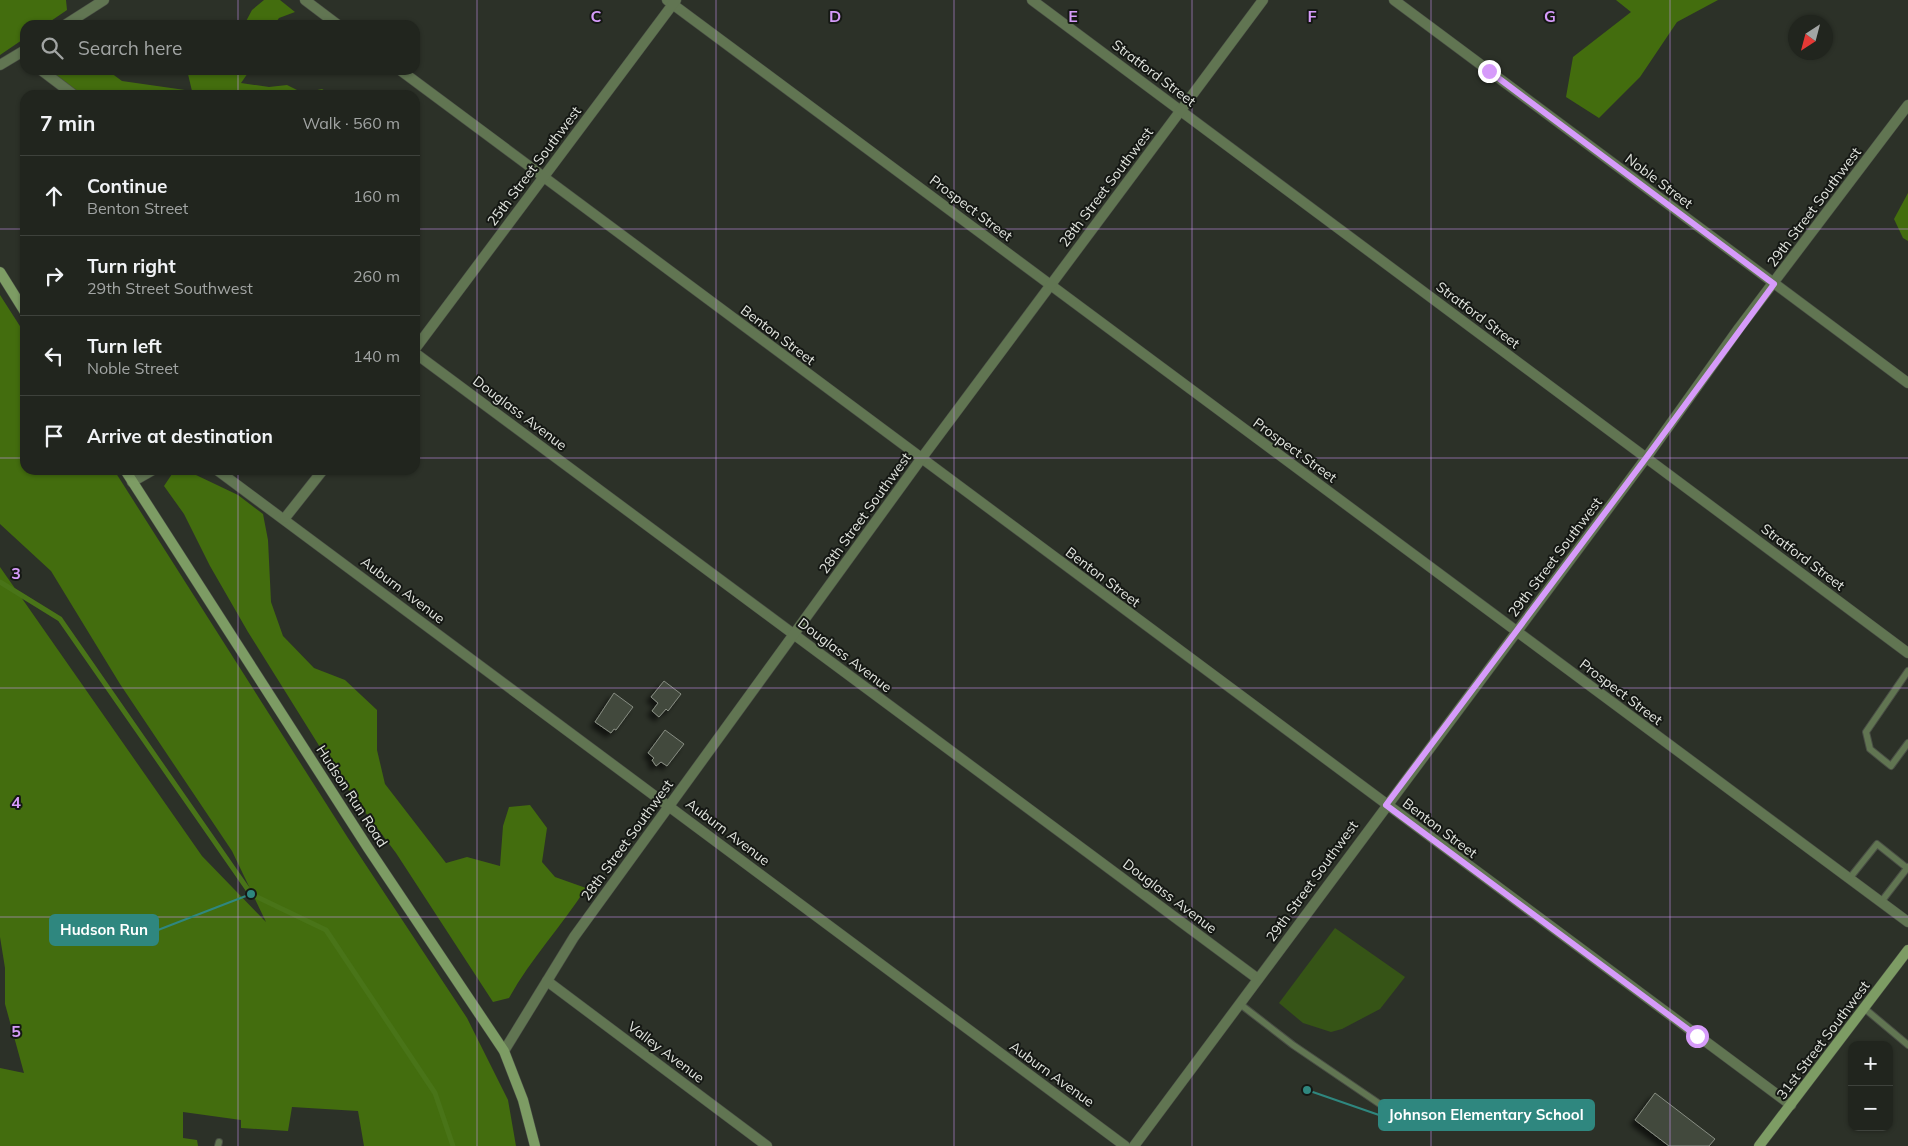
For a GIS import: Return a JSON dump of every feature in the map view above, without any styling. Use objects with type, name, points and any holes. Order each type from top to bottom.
[{"type":"main road","points":[[0,272],[20,304]]},
{"type":"main road","name":"Hudson Run Road","points":[[128,475],[368,848],[504,1051],[523,1100],[535,1146]]},
{"type":"main road","name":"31st Street Southwest","points":[[1759,1146],[1908,950]]},
{"type":"street","points":[[73,20],[104,0]]},
{"type":"street","points":[[304,0],[331,20]]},
{"type":"street","name":"Stratford Street","points":[[1032,0],[1908,652]]},
{"type":"street","name":"28th Street Southwest","points":[[504,1051],[574,937],[921,459],[1263,0]]},
{"type":"street","name":"Noble Street","points":[[1394,0],[1908,383]]},
{"type":"street","name":"25th Street Southwest","points":[[420,344],[672,1]]},
{"type":"street","name":"Prospect Street","points":[[672,1],[1849,880],[1908,922]]},
{"type":"street","points":[[0,65],[20,55]]},
{"type":"street","points":[[48,75],[67,90]]},
{"type":"street","name":"Benton Street","points":[[407,75],[1791,1105]]},
{"type":"street","name":"29th Street Southwest","points":[[1134,1146],[1908,105]]},
{"type":"street","name":"Douglass Avenue","points":[[420,355],[1258,979]]},
{"type":"street","points":[[132,482],[144,475]]},
{"type":"street","name":"Auburn Avenue","points":[[224,475],[285,518],[1125,1146]]},
{"type":"street","points":[[285,518],[318,475]]},
{"type":"street","name":"Valley Avenue","points":[[547,981],[767,1146]]},
{"type":"lane","points":[[1908,671],[1866,732],[1870,749],[1891,766],[1908,743]]},
{"type":"lane","points":[[1849,880],[1877,844],[1907,867],[1881,902]]},
{"type":"lane","points":[[1240,1004],[1293,1045],[1393,1113]]},
{"type":"lane","points":[[1864,1008],[1908,1044]]},
{"type":"green space","points":[[0,0],[66,0],[67,10],[52,20],[20,20],[20,41],[0,55]]},
{"type":"green space","points":[[264,0],[280,0],[295,12],[278,20],[247,20],[252,10]]},
{"type":"green space","points":[[1616,0],[1718,0],[1677,22],[1640,77],[1599,118],[1566,97],[1573,57],[1631,12]]},
{"type":"green space","points":[[55,75],[114,75],[122,81],[185,90],[75,90]]},
{"type":"green space","points":[[188,75],[247,75],[241,83],[269,87],[287,85],[297,90],[192,90]]},
{"type":"green space","points":[[1908,193],[1908,241],[1903,238],[1894,219]]},
{"type":"green space","points":[[0,295],[20,326],[20,475],[117,475],[348,838],[467,1018],[508,1100],[516,1146],[364,1146],[358,1111],[292,1107],[288,1131],[241,1128],[241,1120],[183,1112],[183,1138],[197,1140],[198,1146],[0,1146],[0,1068],[24,1073],[5,1004],[5,968],[0,937],[0,567],[202,856],[266,922],[232,851],[120,684],[51,571],[0,524]]},
{"type":"green space","points":[[171,475],[196,475],[238,495],[263,514],[268,540],[271,602],[283,636],[314,668],[345,680],[377,710],[377,750],[385,784],[446,863],[467,857],[500,866],[503,826],[509,807],[530,805],[547,828],[542,862],[555,877],[586,888],[527,969],[509,998],[493,1002],[396,853],[338,776],[248,632],[210,566],[184,514],[164,486]]},
{"type":"green space","points":[[1335,928],[1405,977],[1380,1009],[1342,1029],[1331,1032],[1303,1023],[1279,1003]]},
{"type":"building","points":[[664,681],[681,694],[668,711],[666,709],[659,717],[652,711],[658,703],[651,697]]},
{"type":"building","points":[[614,693],[633,707],[616,730],[614,729],[611,733],[595,722]]},
{"type":"building","points":[[665,730],[684,744],[667,766],[661,762],[656,766],[652,760],[654,758],[648,753]]},
{"type":"building","points":[[1655,1093],[1715,1139],[1709,1146],[1669,1146],[1635,1120]]},
{"type":"waterway","points":[[0,582],[60,619],[251,894],[326,930],[435,1093],[453,1146]]},
{"type":"place","name":"Hudson Run","points":[[251,894]]},
{"type":"place","name":"Johnson Elementary School","points":[[1307,1090]]},
{"type":"route","points":[[1489,71],[1774,284],[1739,328],[1646,458],[1386,805],[1697,1036]]}]
